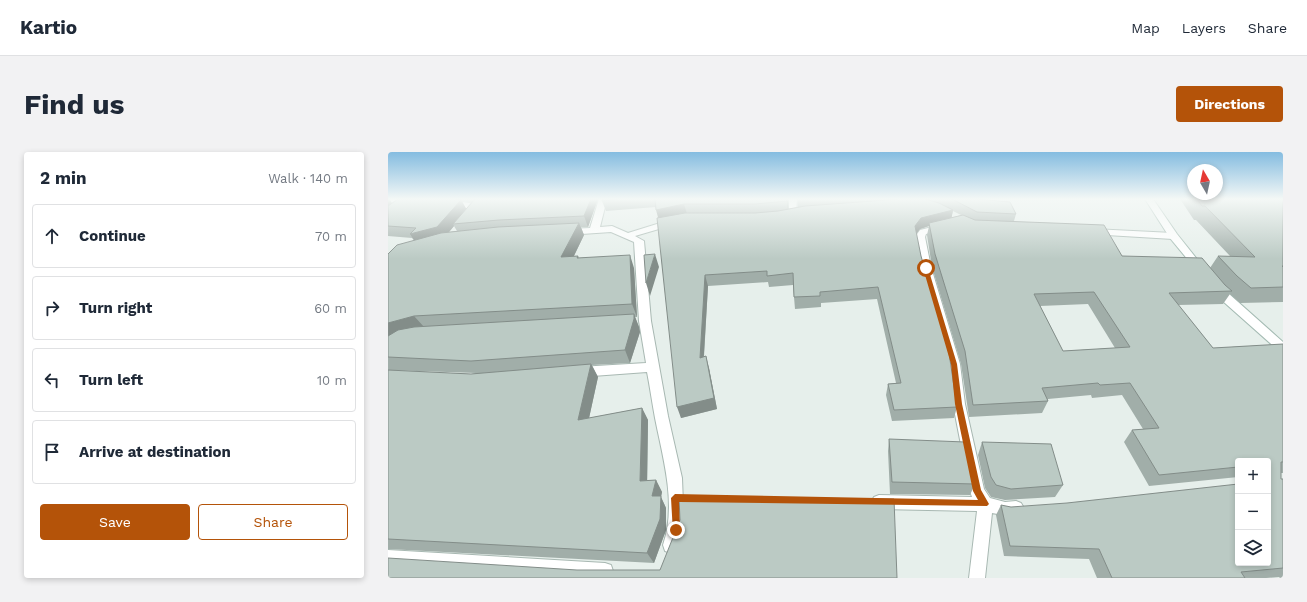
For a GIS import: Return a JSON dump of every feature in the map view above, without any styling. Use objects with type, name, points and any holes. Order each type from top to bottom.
[{"type":"street","points":[[594,231],[597,219]]},
{"type":"street","points":[[1162,219],[1173,236],[1221,294],[1283,348]]},
{"type":"street","points":[[626,236],[663,224],[681,221]]},
{"type":"street","points":[[956,224],[923,232],[920,237],[925,256],[926,268],[954,364],[959,404],[978,491],[985,504],[977,578]]},
{"type":"street","points":[[557,233],[612,229],[639,241],[641,321],[653,367],[661,416],[675,478],[676,530],[668,552]]},
{"type":"street","points":[[1085,232],[1173,236]]},
{"type":"street","points":[[567,373],[653,367]]},
{"type":"street","points":[[675,498],[691,498]]},
{"type":"street","points":[[866,502],[985,504],[1005,509],[1028,507]]},
{"type":"street","points":[[388,558],[622,571]]},
{"type":"building","points":[[388,219],[444,219],[437,227],[410,234],[416,228],[388,226]]},
{"type":"building","points":[[457,219],[523,219],[499,220],[453,224]]},
{"type":"building","points":[[657,219],[920,219],[915,226],[921,256],[949,353],[957,407],[894,410],[888,384],[901,383],[878,287],[820,292],[820,296],[794,297],[793,273],[767,276],[767,271],[705,275],[700,358],[706,356],[714,398],[677,407]]},
{"type":"building","points":[[947,219],[972,219],[1104,225],[1122,256],[1202,258],[1232,291],[1169,293],[1213,348],[1283,344],[1283,462],[1281,462],[1281,479],[1283,479],[1283,568],[1241,572],[1245,578],[1112,578],[1099,549],[1010,546],[1001,505],[1011,507],[1067,503],[1235,484],[1235,566],[1271,566],[1271,458],[1235,458],[1235,467],[1159,475],[1132,430],[1159,428],[1130,383],[1100,385],[1098,383],[1042,388],[1048,401],[973,405],[965,351],[935,254],[929,223]],"holes":[[[1094,292],[1130,347],[1063,351],[1034,294]]]},
{"type":"building","points":[[1218,219],[1283,219],[1283,287],[1251,288],[1218,256],[1255,257]]},
{"type":"building","points":[[579,223],[561,257],[578,256],[577,258],[630,255],[632,304],[414,316],[388,323],[388,254],[397,245],[441,233],[498,227]]},
{"type":"building","points":[[655,254],[646,283],[644,255]]},
{"type":"building","points":[[634,314],[634,319],[625,350],[471,361],[388,357],[388,336],[398,330],[414,327]]},
{"type":"building","points":[[591,364],[578,420],[642,408],[640,481],[656,480],[652,496],[661,496],[660,519],[647,553],[388,539],[388,370],[471,374]]},
{"type":"building","points":[[889,439],[965,442],[975,484],[892,482]]},
{"type":"building","points":[[982,442],[1051,444],[1063,485],[1011,489],[996,485],[991,477]]},
{"type":"building","points":[[679,497],[894,499],[897,578],[388,578],[388,558],[577,570],[660,570],[680,520]]},
{"type":"route","points":[[676,530],[675,498],[985,504],[978,491],[959,404],[954,364],[926,268]]}]
